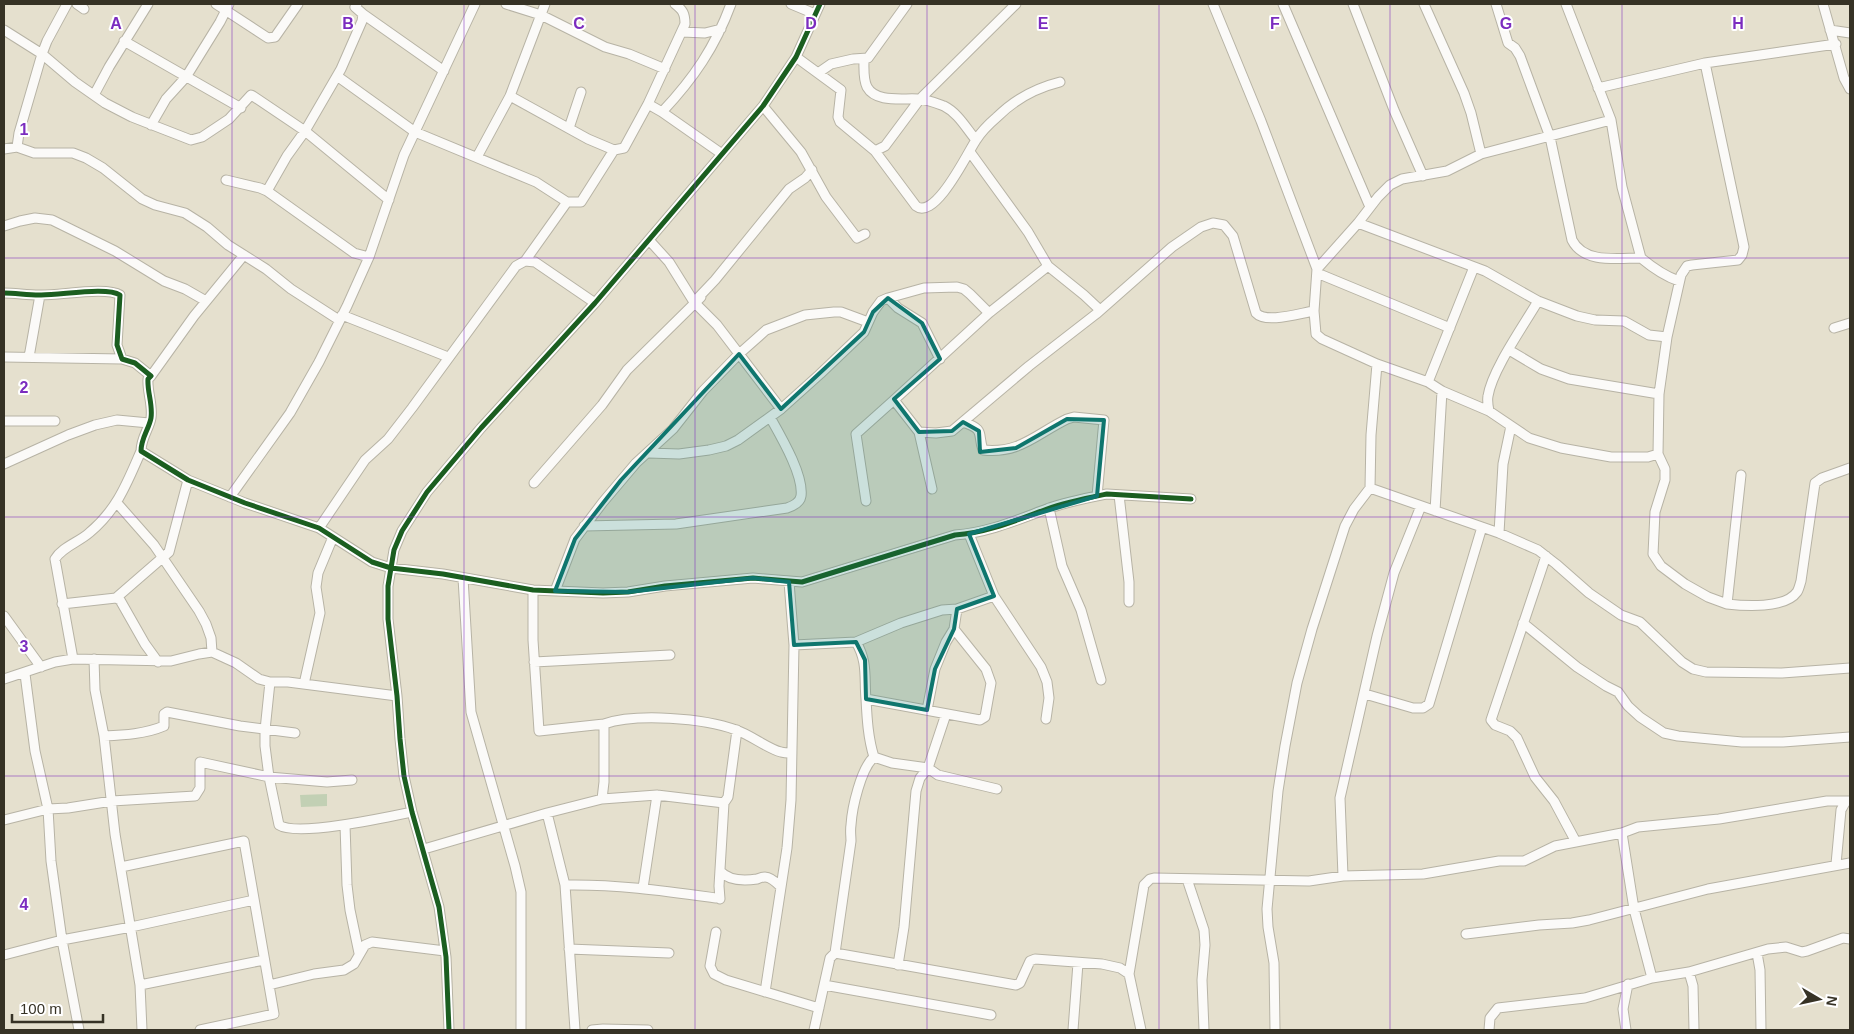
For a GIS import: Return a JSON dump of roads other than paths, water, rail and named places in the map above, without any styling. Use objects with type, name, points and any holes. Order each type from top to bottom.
[{"type":"street","points":[[17,147],[19,133],[42,54],[67,4]]},
{"type":"street","points":[[94,95],[108,67],[148,4]]},
{"type":"street","points":[[216,4],[228,6],[268,38],[275,37],[298,4]]},
{"type":"street","points":[[230,497],[290,413],[341,318],[369,257],[404,155],[475,4]]},
{"type":"street","points":[[506,4],[541,15],[605,47],[665,69]]},
{"type":"street","points":[[477,157],[510,96],[545,4]]},
{"type":"street","points":[[510,96],[588,139],[614,150],[624,148],[648,104],[685,24],[685,15],[682,9],[675,4]]},
{"type":"street","points":[[662,112],[684,89],[710,53],[732,4]]},
{"type":"street","points":[[791,4],[815,14]]},
{"type":"street","points":[[449,1030],[445,951],[439,906],[412,812],[404,776],[388,619],[394,550],[402,531],[427,492],[481,428],[595,303],[763,106],[796,57],[820,4]]},
{"type":"street","points":[[818,73],[831,64],[853,59],[864,60],[871,56],[907,4]]},
{"type":"street","points":[[875,151],[885,146],[920,99],[1016,4]]},
{"type":"street","points":[[1213,4],[1261,121],[1317,271],[1314,311],[1316,334],[1322,339],[1377,364],[1428,382],[1442,391],[1489,411],[1529,438],[1561,448],[1610,457],[1648,457],[1658,454]]},
{"type":"street","points":[[1284,4],[1370,207]]},
{"type":"street","points":[[1353,4],[1394,110],[1423,176]]},
{"type":"street","points":[[1424,4],[1467,100],[1481,154]]},
{"type":"street","points":[[1496,4],[1508,43],[1515,48],[1520,56],[1550,137],[1575,247],[1585,254],[1602,258],[1641,258]]},
{"type":"street","points":[[1566,4],[1611,120],[1622,188],[1641,258],[1655,270],[1680,281]]},
{"type":"street","points":[[1823,4],[1836,44],[1844,78],[1850,89]]},
{"type":"street","points":[[355,5],[363,14],[444,71]]},
{"type":"street","points":[[151,125],[166,99],[186,77],[228,6]]},
{"type":"street","points":[[267,191],[287,156],[306,131],[337,76],[357,33],[363,14]]},
{"type":"street","points":[[682,32],[705,33],[721,29]]},
{"type":"street","points":[[4,30],[42,54],[74,82],[132,118],[191,140],[202,137],[229,120],[251,95],[306,131],[389,200]]},
{"type":"street","points":[[1830,30],[1850,33]]},
{"type":"street","points":[[124,41],[241,108]]},
{"type":"street","points":[[1598,88],[1705,63],[1836,44]]},
{"type":"street","points":[[796,57],[841,90],[838,117],[840,122],[875,151],[916,206],[923,208],[928,208],[941,194],[956,175],[976,140],[997,117],[1031,92],[1060,82]]},
{"type":"street","points":[[864,60],[865,79],[867,87],[872,93],[893,99],[920,99],[950,110],[976,140]]},
{"type":"street","points":[[1705,63],[1744,247],[1742,255],[1738,260],[1687,266],[1683,270],[1667,336],[1659,394],[1658,454],[1665,468],[1665,480],[1655,512],[1654,554],[1661,566],[1685,584],[1708,597],[1727,604],[1743,606],[1762,605],[1792,597],[1797,592],[1801,581],[1815,483],[1822,478],[1850,468]]},
{"type":"street","points":[[337,76],[415,132],[536,182],[567,202],[581,202],[614,150]]},
{"type":"street","points":[[569,128],[581,92]]},
{"type":"street","points":[[648,104],[722,154]]},
{"type":"street","points":[[763,106],[801,152],[826,197],[856,238],[865,234]]},
{"type":"street","points":[[1317,271],[1358,224],[1370,207],[1390,186],[1402,179],[1447,171],[1481,154],[1611,120]]},
{"type":"street","points":[[4,149],[17,147],[34,153],[73,153],[86,158],[103,168],[142,199],[154,205],[185,213],[207,227],[228,245],[266,269],[291,289],[341,318],[448,357]]},
{"type":"street","points":[[970,152],[1028,232],[1048,266],[1084,294],[1100,310]]},
{"type":"street","points":[[534,483],[602,405],[627,370],[697,301],[789,188],[805,178],[812,170]]},
{"type":"street","points":[[226,180],[267,191],[354,253],[369,257]]},
{"type":"street","points":[[319,528],[365,460],[388,439],[516,266],[524,261],[567,202]]},
{"type":"street","points":[[4,226],[35,218],[52,220],[115,251],[164,281],[185,289],[206,301]]},
{"type":"street","points":[[919,432],[936,433],[952,431],[1029,366],[1100,310],[1172,247],[1201,227],[1214,223],[1224,225],[1233,236],[1256,313],[1259,317],[1281,317],[1314,311]]},
{"type":"street","points":[[1358,224],[1474,267],[1495,276],[1538,301],[1576,316],[1595,320],[1624,322],[1649,335],[1667,336]]},
{"type":"street","points":[[649,240],[669,262],[781,409]]},
{"type":"street","points":[[73,659],[56,566],[57,556],[90,533],[117,503],[141,451],[142,441],[151,421],[152,411],[148,378],[206,301],[244,255]]},
{"type":"street","points":[[524,261],[540,265],[595,303]]},
{"type":"street","points":[[866,501],[856,434],[989,313],[1048,266]]},
{"type":"street","points":[[1428,382],[1474,267]]},
{"type":"street","points":[[1317,271],[1450,328]]},
{"type":"street","points":[[648,453],[679,454],[726,446],[738,440],[781,409],[864,332],[881,301],[888,298],[924,288],[964,289],[989,313]]},
{"type":"street","points":[[4,293],[40,295],[103,292],[120,295],[117,345],[122,359]]},
{"type":"street","points":[[29,356],[40,295]]},
{"type":"street","points":[[888,298],[898,308],[922,323],[940,358]]},
{"type":"street","points":[[1489,411],[1488,393],[1509,350],[1538,301]]},
{"type":"street","points":[[555,591],[569,551],[584,526],[636,463],[673,429],[703,391],[739,354],[766,330],[805,316],[841,312],[868,322]]},
{"type":"street","points":[[1834,328],[1850,323]]},
{"type":"street","points":[[1509,350],[1556,376],[1659,394]]},
{"type":"street","points":[[4,357],[122,359],[135,363],[151,376]]},
{"type":"street","points":[[1275,1030],[1274,964],[1267,909],[1284,746],[1297,684],[1345,526],[1354,509],[1370,488],[1371,435],[1377,364]]},
{"type":"street","points":[[1435,511],[1442,391]]},
{"type":"street","points":[[894,400],[919,432],[932,489]]},
{"type":"street","points":[[584,526],[676,524],[787,508],[797,504],[801,497],[798,475],[770,417]]},
{"type":"street","points":[[964,422],[979,431],[983,450],[990,451],[1016,448],[1067,419],[1104,420],[1097,496]]},
{"type":"street","points":[[4,464],[95,425],[117,420],[149,424]]},
{"type":"street","points":[[4,421],[55,421]]},
{"type":"street","points":[[1499,533],[1503,464],[1510,426]]},
{"type":"street","points":[[141,451],[188,480],[230,497],[319,528],[372,562],[391,568],[533,590],[628,592],[665,586],[753,578],[802,582],[955,535],[970,534],[1007,524],[1049,508],[1097,496],[1107,494],[1190,499]]},
{"type":"street","points":[[1727,604],[1741,475]]},
{"type":"street","points":[[62,604],[116,598],[169,552],[188,480]]},
{"type":"street","points":[[1370,488],[1528,545],[1546,556],[1590,593],[1621,615],[1640,622],[1671,653],[1693,669],[1706,672],[1782,673],[1850,668]]},
{"type":"street","points":[[1119,495],[1129,582],[1129,602]]},
{"type":"street","points":[[117,503],[154,545],[206,624],[211,638],[212,652]]},
{"type":"street","points":[[1343,876],[1340,798],[1377,636],[1394,573],[1421,506]]},
{"type":"street","points":[[1049,508],[1062,566],[1081,610],[1101,680]]},
{"type":"street","points":[[1365,694],[1413,708],[1423,708],[1430,704],[1482,527]]},
{"type":"street","points":[[970,534],[994,596],[1041,667],[1048,682],[1050,698],[1046,719]]},
{"type":"street","points":[[304,684],[320,613],[316,580],[332,537]]},
{"type":"street","points":[[1546,556],[1491,720],[1494,725],[1510,731],[1517,738],[1535,777],[1554,801],[1576,842]]},
{"type":"street","points":[[463,578],[471,712],[521,892],[521,1030]]},
{"type":"street","points":[[765,992],[782,887],[790,809],[794,645],[789,582]]},
{"type":"street","points":[[533,590],[534,662],[539,731],[645,718],[685,720],[726,726],[781,753],[792,753]]},
{"type":"street","points":[[794,645],[856,642],[901,623],[942,610],[957,609],[994,596]]},
{"type":"street","points":[[116,598],[123,603],[145,644],[158,662]]},
{"type":"street","points":[[927,710],[935,670],[946,642],[954,629],[957,609]]},
{"type":"street","points":[[4,616],[41,667]]},
{"type":"street","points":[[1523,623],[1577,667],[1618,692],[1628,706],[1640,717],[1664,733],[1742,742],[1783,742],[1850,737]]},
{"type":"street","points":[[866,699],[980,720],[986,717],[991,683],[986,669],[954,629]]},
{"type":"street","points":[[856,642],[865,660],[870,745],[874,757]]},
{"type":"street","points":[[4,679],[73,659],[158,662],[212,652],[236,663],[260,679],[270,682],[288,682],[397,696]]},
{"type":"street","points":[[534,662],[670,655]]},
{"type":"street","points":[[94,659],[95,690],[104,736],[121,867],[140,986],[142,1030]]},
{"type":"street","points":[[25,674],[34,751],[48,809],[50,861],[62,940],[79,1030]]},
{"type":"street","points":[[270,682],[264,730],[269,777],[278,821],[282,826],[287,828],[345,825],[412,812]]},
{"type":"street","points":[[104,736],[152,731],[164,726],[164,714],[167,712],[264,730],[295,733]]},
{"type":"street","points":[[898,964],[904,927],[916,791],[920,778],[928,768],[946,714]]},
{"type":"street","points":[[602,799],[604,782],[604,724]]},
{"type":"street","points":[[565,885],[603,884],[718,898],[724,803],[728,797],[737,730]]},
{"type":"street","points":[[874,757],[892,763],[928,768],[938,775],[997,789]]},
{"type":"street","points":[[814,1030],[830,958],[835,953],[851,842],[850,825],[853,810],[862,774],[869,761],[874,757]]},
{"type":"street","points":[[4,820],[48,809],[112,801],[195,796],[200,788],[200,762],[269,777],[327,782],[352,780]]},
{"type":"street","points":[[424,849],[602,799],[658,795],[724,803]]},
{"type":"street","points":[[643,888],[658,795]]},
{"type":"street","points":[[1141,1030],[1129,974],[1144,885],[1150,879],[1309,880],[1343,876],[1422,874],[1499,861],[1524,861],[1555,846],[1622,833],[1638,827],[1719,819],[1827,802],[1848,801]]},
{"type":"street","points":[[1836,864],[1841,810],[1848,801]]},
{"type":"street","points":[[547,813],[565,885],[575,1030]]},
{"type":"street","points":[[345,825],[347,885],[359,953]]},
{"type":"street","points":[[1622,833],[1634,909],[1652,978]]},
{"type":"street","points":[[121,867],[244,841],[274,1014],[200,1030]]},
{"type":"street","points":[[1466,934],[1539,924],[1572,923],[1708,889],[1780,877],[1836,864],[1850,863]]},
{"type":"street","points":[[720,870],[725,876],[736,879],[764,877],[772,879],[782,887]]},
{"type":"street","points":[[1187,879],[1204,930],[1205,944],[1202,980],[1204,1030]]},
{"type":"street","points":[[4,955],[62,940],[254,900]]},
{"type":"street","points":[[716,932],[710,960],[710,966],[714,974],[726,980],[819,1008]]},
{"type":"street","points":[[1489,1030],[1490,1018],[1498,1008],[1585,998],[1628,984],[1689,972],[1757,952],[1786,947],[1802,952],[1843,938],[1850,939]]},
{"type":"street","points":[[269,985],[314,974],[344,970],[354,964],[365,945],[372,942],[445,951]]},
{"type":"street","points":[[569,949],[668,953]]},
{"type":"street","points":[[1757,952],[1760,970],[1761,1030]]},
{"type":"street","points":[[835,953],[1016,985],[1020,983],[1032,960],[1102,964],[1120,968],[1129,974]]},
{"type":"street","points":[[140,986],[264,960]]},
{"type":"street","points":[[1073,1030],[1078,963]]},
{"type":"street","points":[[1689,972],[1693,986],[1694,1030]]},
{"type":"street","points":[[1626,1030],[1623,1009],[1628,984]]},
{"type":"street","points":[[824,985],[991,1015]]},
{"type":"street","points":[[592,1030],[648,1030]]}]
